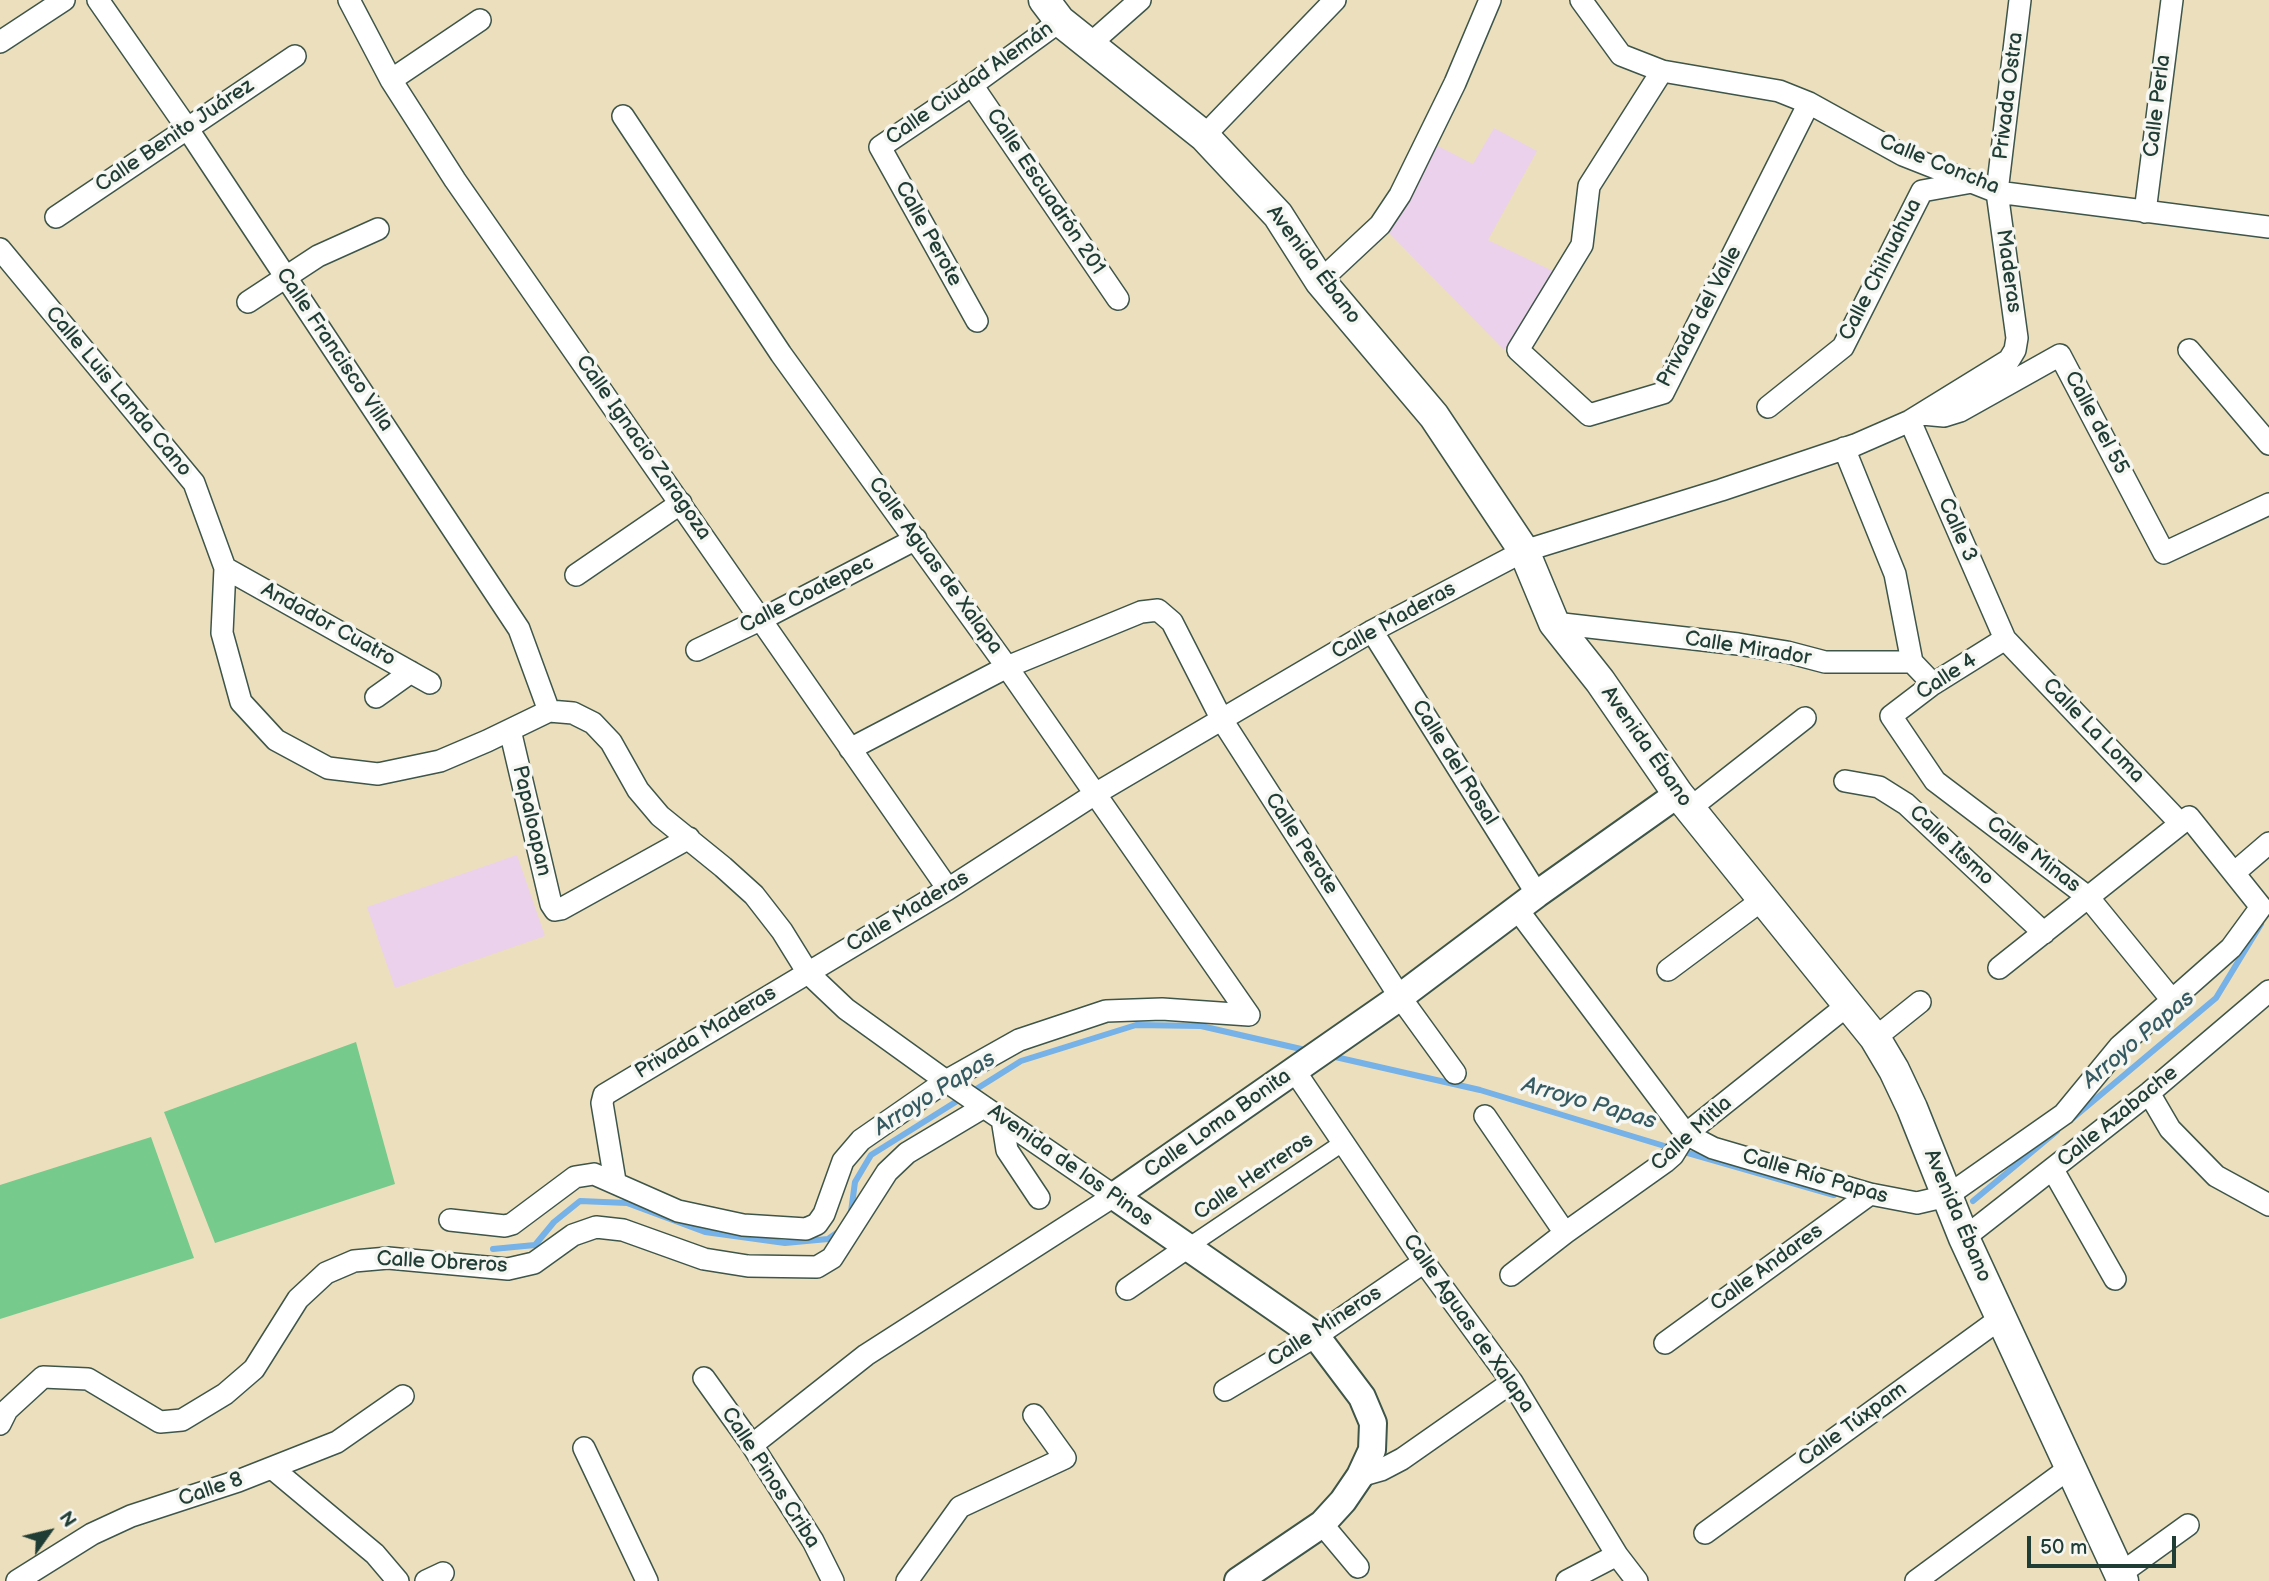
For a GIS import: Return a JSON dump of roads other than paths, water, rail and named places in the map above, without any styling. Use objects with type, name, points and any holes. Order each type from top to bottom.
[{"type":"main road","name":"Avenida Ébano","points":[[1052,11],[1089,45],[1204,136],[1278,215],[1320,281],[1434,416],[1524,551],[1554,623],[1600,681],[1683,802],[1875,1038],[1912,1108],[1964,1238],[2122,1577]]},
{"type":"street","points":[[0,42],[65,0]]},
{"type":"street","name":"Calle Francisco Villa","points":[[98,0],[187,128],[519,629],[549,711]]},
{"type":"street","name":"Calle Ignacio Zaragoza","points":[[349,0],[391,80],[455,180],[948,889]]},
{"type":"street","points":[[1089,45],[1140,0]]},
{"type":"street","points":[[1204,136],[1335,0]]},
{"type":"street","points":[[1320,281],[1380,225],[1400,195],[1455,83],[1490,0]]},
{"type":"street","name":"Calle Concha","points":[[1581,0],[1621,55],[1662,71],[1779,91],[1809,103],[1903,155],[1997,192],[2269,228]]},
{"type":"street","name":"Privada Ostra","points":[[1997,192],[2020,0]]},
{"type":"street","name":"Calle Perla","points":[[2145,212],[2172,0]]},
{"type":"street","name":"Calle Ciudad Alemán","points":[[880,147],[972,85],[1052,11]]},
{"type":"street","points":[[391,80],[480,20]]},
{"type":"street","name":"Calle Benito Juárez","points":[[56,217],[295,56]]},
{"type":"street","name":"Privada del Valle","points":[[1662,71],[1588,186],[1582,245],[1518,350],[1589,415],[1663,393],[1809,103]]},
{"type":"street","name":"Calle Escuadrón 201","points":[[972,85],[1118,299]]},
{"type":"street","name":"Calle Aguas de Xalapa","points":[[623,116],[781,354],[1007,667],[1249,1016]]},
{"type":"street","name":"Calle Perote","points":[[880,147],[977,321]]},
{"type":"street","name":"Calle Chihuahua","points":[[1768,407],[1843,347],[1922,191],[1972,182]]},
{"type":"street","name":"Maderas","points":[[1997,192],[2017,338],[2015,350]]},
{"type":"street","points":[[248,302],[318,256],[378,229]]},
{"type":"street","name":"Calle Luis Landa Cano","points":[[0,249],[194,483],[225,568],[222,634],[241,702],[276,740],[328,768],[378,774],[440,761],[549,711]]},
{"type":"street","name":"Calle Maderas","points":[[808,973],[948,889],[1095,793],[1372,631],[1524,551],[1721,490],[1844,448],[1916,418],[2009,360],[2015,350]]},
{"type":"street","points":[[2189,350],[2269,444]]},
{"type":"street","name":"Calle del 55","points":[[1916,418],[1944,416],[1960,411],[2060,355],[2164,553],[2269,503]]},
{"type":"street","name":"Calle 3","points":[[1916,418],[2005,639]]},
{"type":"street","points":[[1844,448],[1895,574],[1913,662],[1933,684]]},
{"type":"street","points":[[576,575],[681,503]]},
{"type":"street","name":"Calle Coatepec","points":[[697,650],[916,539]]},
{"type":"street","name":"Andador Cuatro","points":[[225,568],[430,683]]},
{"type":"street","name":"Calle Perote","points":[[1007,667],[1141,612],[1158,610],[1172,622],[1222,720],[1400,998],[1455,1073]]},
{"type":"street","name":"Calle Mirador","points":[[1554,623],[1738,644],[1825,662],[1913,662]]},
{"type":"street","name":"Calle del Rosal","points":[[1372,631],[1527,902],[1680,1144]]},
{"type":"street","name":"Calle 4","points":[[1891,716],[1933,684],[2005,639]]},
{"type":"street","name":"Calle La Loma","points":[[2005,639],[2185,820],[2261,907],[2231,948],[2172,1000]]},
{"type":"street","points":[[850,749],[1007,667]]},
{"type":"street","points":[[376,697],[411,672]]},
{"type":"street","name":"Avenida de los Pinos","points":[[549,711],[573,713],[593,723],[611,742],[638,790],[660,816],[754,895],[782,931],[808,973],[846,1009],[1316,1336],[1362,1397],[1373,1423],[1372,1450],[1360,1476],[1343,1501],[1322,1524],[1238,1581]]},
{"type":"street","name":"Calle Minas","points":[[1891,716],[1935,781],[2088,897],[2172,1000]]},
{"type":"street","points":[[1683,802],[1805,718]]},
{"type":"street","name":"Papaloapan","points":[[510,730],[551,904],[555,909],[561,909],[688,838]]},
{"type":"street","name":"Calle Itsmo","points":[[1845,781],[1879,787],[1906,804],[2044,933]]},
{"type":"street","name":"Calle Loma Bonita","points":[[752,1444],[866,1355],[1114,1196],[1400,998],[1527,902],[1683,802]]},
{"type":"street","points":[[1999,968],[2185,820]]},
{"type":"street","points":[[2234,873],[2269,843]]},
{"type":"street","points":[[1668,970],[1762,900]]},
{"type":"street","name":"Privada Maderas","points":[[615,1181],[602,1103],[604,1095],[808,973]]},
{"type":"street","name":"Calle Azabache","points":[[1964,1238],[2149,1093],[2269,991]]},
{"type":"street","points":[[1947,1196],[2064,1114],[2120,1046],[2172,1000]]},
{"type":"street","points":[[1875,1038],[1920,1002]]},
{"type":"street","name":"Calle Mitla","points":[[1511,1275],[1680,1144],[1849,1004]]},
{"type":"street","name":"Calle Obreros","points":[[0,1424],[7,1410],[43,1377],[88,1379],[160,1422],[182,1420],[225,1394],[254,1369],[298,1299],[326,1273],[354,1261],[388,1258],[508,1269],[534,1263],[573,1235],[596,1227],[623,1230],[704,1259],[748,1266],[817,1267],[832,1258],[887,1172],[1019,1040],[1106,1010],[1162,1009],[1249,1016]]},
{"type":"street","name":"Calle Aguas de Xalapa","points":[[1294,1070],[1424,1262],[1511,1382],[1617,1555],[1637,1581]]},
{"type":"street","name":"Calle Obreros","points":[[450,1220],[505,1226],[512,1224],[575,1177],[594,1174],[678,1210],[743,1225],[806,1229],[817,1224],[824,1214],[843,1161],[861,1140],[964,1093]]},
{"type":"street","points":[[2149,1093],[2170,1129],[2216,1176],[2269,1205]]},
{"type":"street","points":[[1485,1115],[1565,1233]]},
{"type":"street","points":[[1002,1119],[1007,1150],[1039,1198]]},
{"type":"street","name":"Calle Herreros","points":[[1188,1247],[1344,1142]]},
{"type":"street","name":"Calle Río Papas","points":[[1680,1144],[1698,1142],[1870,1194],[1917,1203],[1947,1196]]},
{"type":"street","points":[[2053,1170],[2115,1279]]},
{"type":"street","name":"Calle Andares","points":[[1665,1343],[1870,1194]]},
{"type":"street","points":[[1127,1289],[1188,1247]]},
{"type":"street","name":"Calle Mineros","points":[[1225,1390],[1316,1336],[1424,1262]]},
{"type":"street","name":"Calle Túxpam","points":[[1706,1533],[2001,1318]]},
{"type":"street","name":"Calle Pinos Criba","points":[[704,1378],[752,1444],[813,1541],[833,1581]]},
{"type":"street","points":[[1360,1476],[1381,1470],[1402,1459],[1511,1382]]},
{"type":"street","name":"Calle 8","points":[[17,1581],[92,1534],[131,1516],[238,1481],[337,1442],[403,1396]]},
{"type":"street","points":[[907,1581],[960,1507],[1065,1458],[1034,1415]]},
{"type":"street","points":[[584,1448],[647,1581]]},
{"type":"street","points":[[1916,1581],[2071,1467]]},
{"type":"street","points":[[272,1468],[375,1554],[398,1581]]},
{"type":"street","points":[[1322,1524],[1358,1567]]},
{"type":"street","points":[[2122,1577],[2188,1525]]},
{"type":"street","points":[[1567,1581],[1617,1555]]},
{"type":"waterway","name":"Arroyo Papas","points":[[2073,1118],[2216,998],[2261,924]]},
{"type":"waterway","name":"Arroyo Papas","points":[[851,1212],[855,1182],[871,1155],[1021,1061],[1136,1025],[1201,1026],[1301,1049]]},
{"type":"waterway","name":"Arroyo Papas","points":[[1331,1056],[1480,1090],[1671,1148]]},
{"type":"waterway","name":"Arroyo Papas","points":[[1973,1201],[2057,1131]]},
{"type":"waterway","name":"Arroyo Papas","points":[[1681,1151],[1834,1195]]},
{"type":"waterway","name":"Arroyo Papas","points":[[493,1249],[535,1245],[554,1222],[580,1201],[627,1203],[705,1232],[785,1243],[828,1239],[841,1230]]}]
